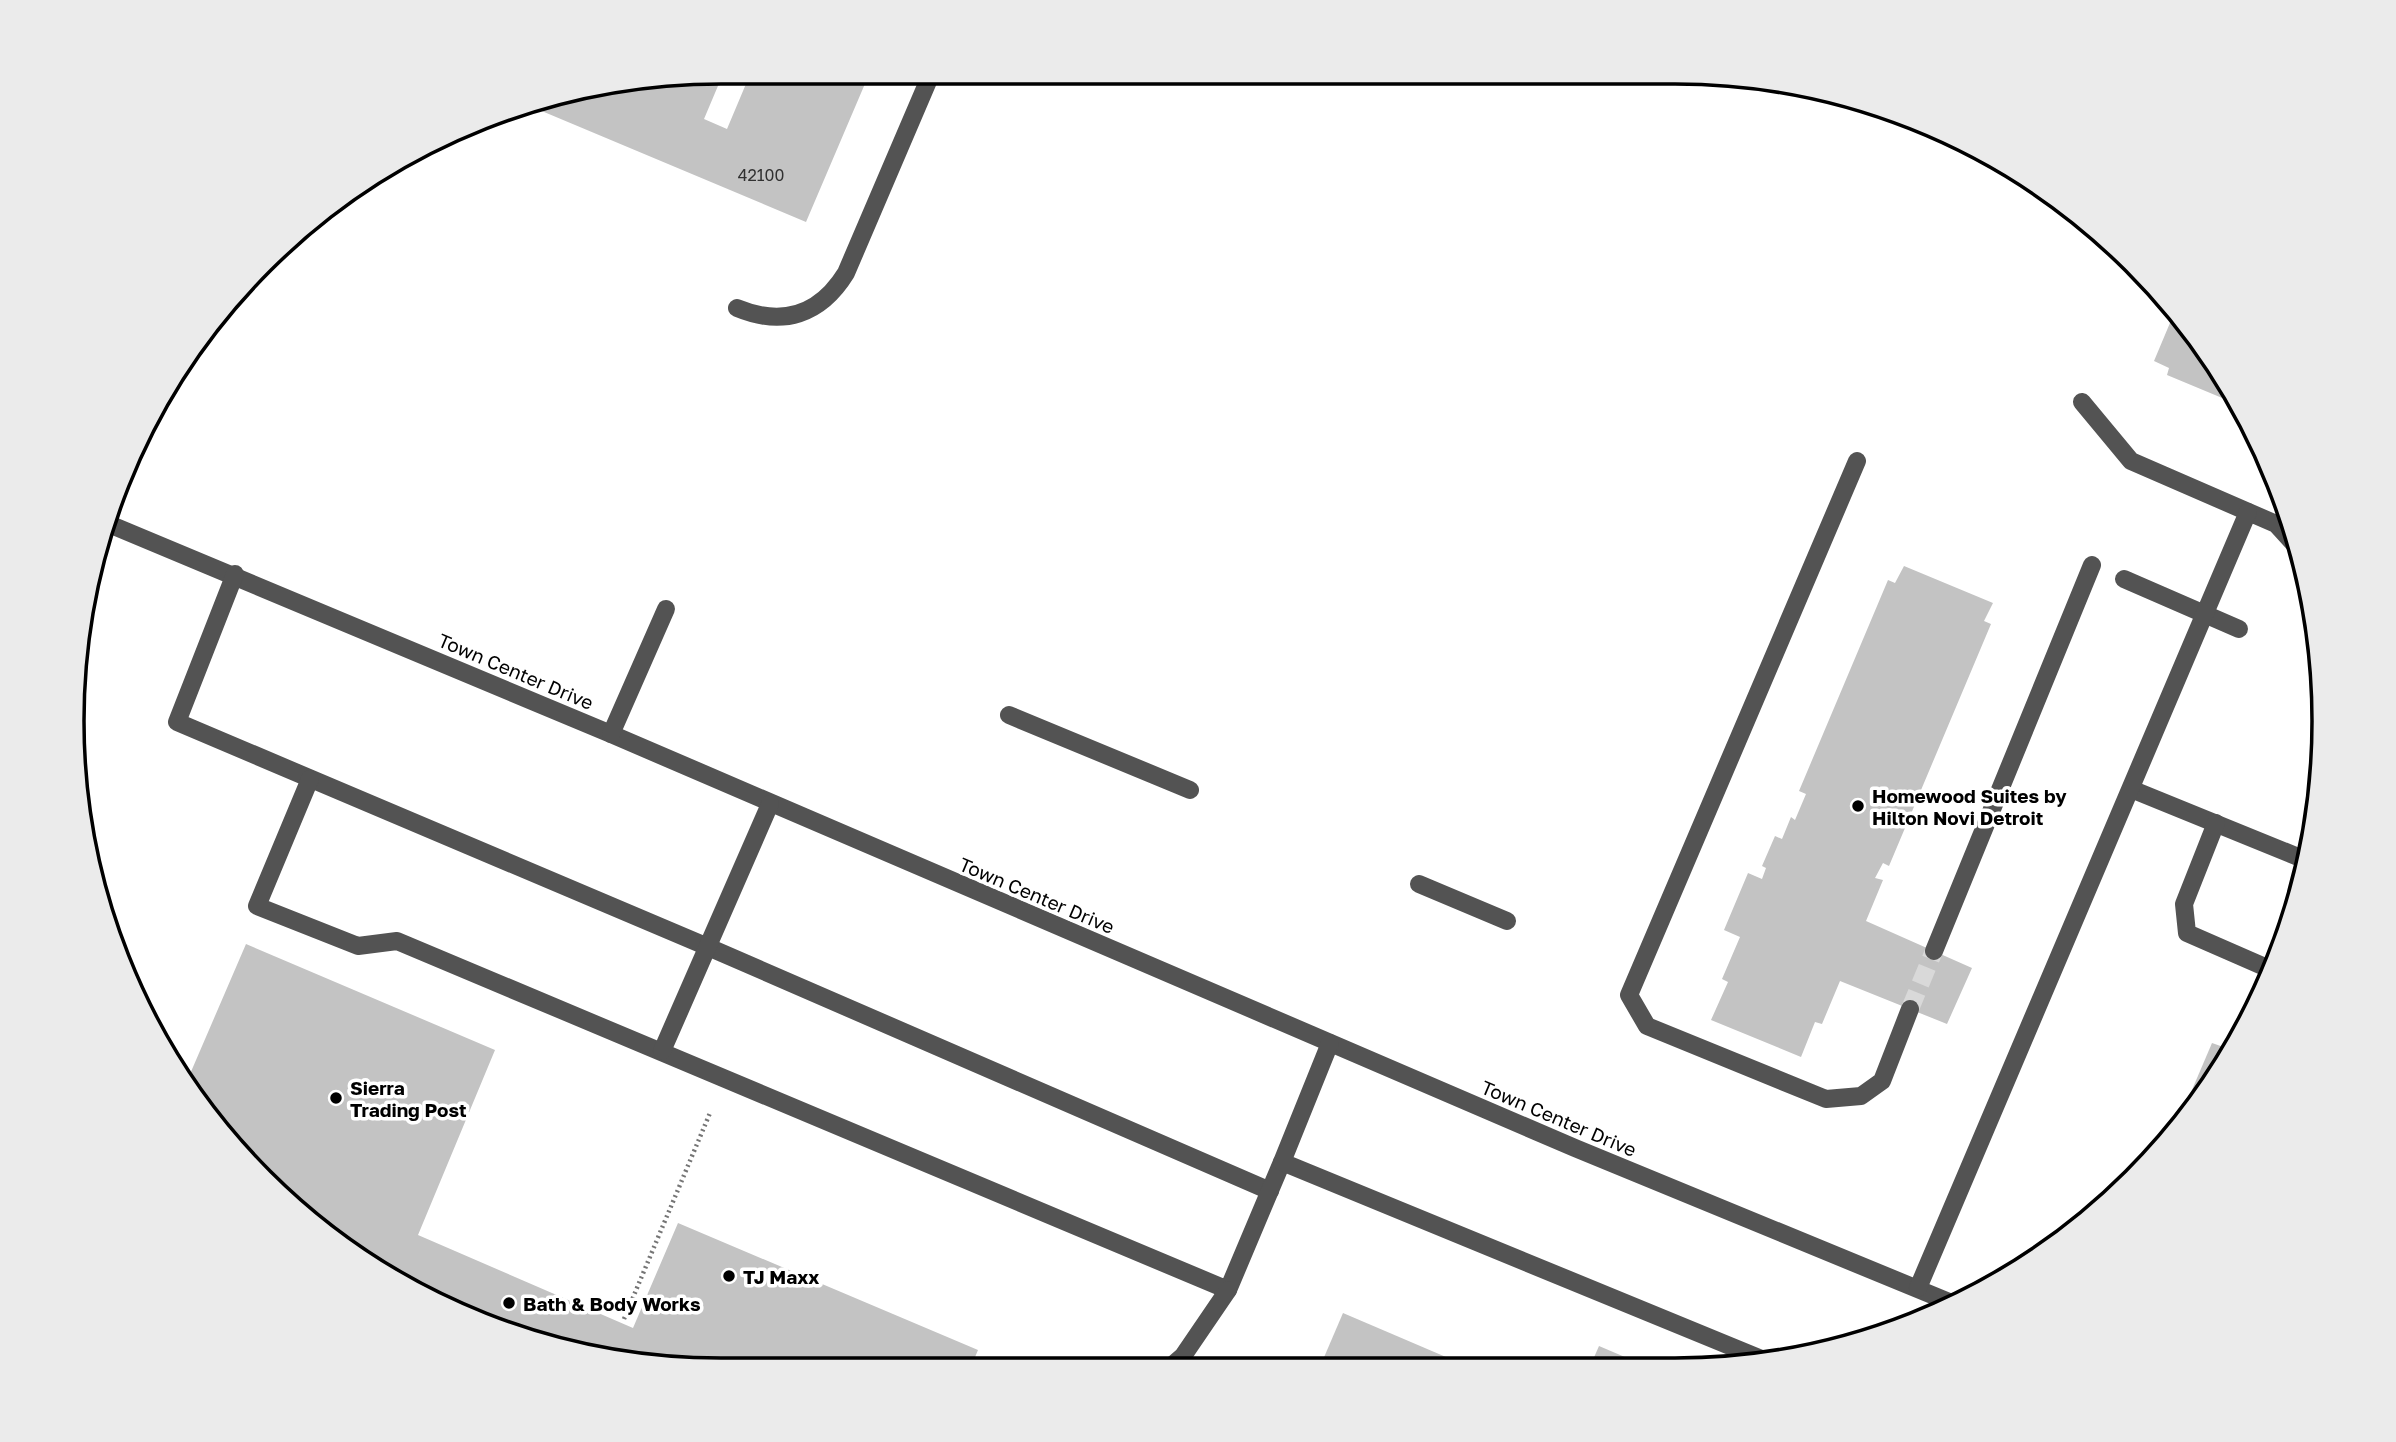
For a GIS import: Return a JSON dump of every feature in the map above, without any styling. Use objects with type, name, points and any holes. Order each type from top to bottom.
[{"type":"street","points":[[737,308],[755,315],[783,318],[811,309],[833,294],[846,273],[927,84]]},
{"type":"street","points":[[2082,402],[2131,461],[2276,524],[2283,531]]},
{"type":"street","points":[[1857,461],[1629,995],[1647,1026],[1826,1099],[1861,1096],[1882,1081],[1910,1009]]},
{"type":"street","points":[[1918,1288],[2248,512]]},
{"type":"street","name":"Town Center Drive","points":[[115,526],[235,574],[611,734],[1574,1148],[1942,1299]]},
{"type":"street","points":[[1934,951],[2092,565]]},
{"type":"street","points":[[235,574],[177,723],[708,947],[1270,1191]]},
{"type":"street","points":[[2124,579],[2239,629]]},
{"type":"street","points":[[611,734],[666,609]]},
{"type":"street","points":[[1009,715],[1190,790]]},
{"type":"street","points":[[310,779],[257,905],[358,946],[397,941],[1228,1290]]},
{"type":"street","points":[[2131,789],[2297,857]]},
{"type":"street","points":[[662,1051],[770,804]]},
{"type":"street","points":[[2216,823],[2184,904],[2187,933],[2263,966]]},
{"type":"street","points":[[1419,884],[1507,921]]},
{"type":"street","points":[[1181,1358],[1228,1290],[1330,1043]]},
{"type":"street","points":[[1282,1162],[1749,1354]]},
{"type":"path","points":[[624,1319],[710,1113]]},
{"type":"building","points":[[719,84],[704,119],[727,129],[746,84],[865,84],[806,222],[541,111],[638,89]]},
{"type":"building","points":[[2171,321],[2205,367],[2225,399],[2167,375],[2169,368],[2154,361]]},
{"type":"building","name":"Homewood Suites by Hilton Novi Detroit","points":[[1904,566],[1993,603],[1984,621],[1991,624],[1889,866],[1883,863],[1875,878],[1883,880],[1866,921],[1972,968],[1947,1024],[1840,981],[1822,1024],[1815,1022],[1801,1057],[1711,1020],[1728,982],[1722,979],[1740,937],[1724,930],[1748,873],[1762,879],[1766,868],[1762,866],[1775,836],[1782,839],[1791,817],[1795,820],[1806,794],[1799,791],[1888,580],[1895,583]]},
{"type":"building","name":"Sierra Trading Post","points":[[246,944],[495,1050],[418,1235],[633,1328],[678,1223],[978,1350],[975,1358],[679,1357],[597,1346],[516,1324],[477,1310],[402,1273],[333,1226],[301,1200],[242,1141],[190,1074]]},
{"type":"building","points":[[2212,1043],[2223,1047],[2205,1075],[2189,1097]]},
{"type":"building","points":[[1343,1313],[1448,1358],[1324,1358]]},
{"type":"building","points":[[1599,1346],[1627,1358],[1594,1358]]},
{"type":"tunnel","points":[[1910,1009],[1934,951]]},
{"type":"place","name":"Homewood Suites by Hilton Novi Detroit","points":[[1858,806]]},
{"type":"place","name":"Sierra Trading Post","points":[[336,1098]]},
{"type":"place","name":"TJ Maxx","points":[[729,1276]]},
{"type":"place","name":"Bath & Body Works","points":[[509,1303]]}]
